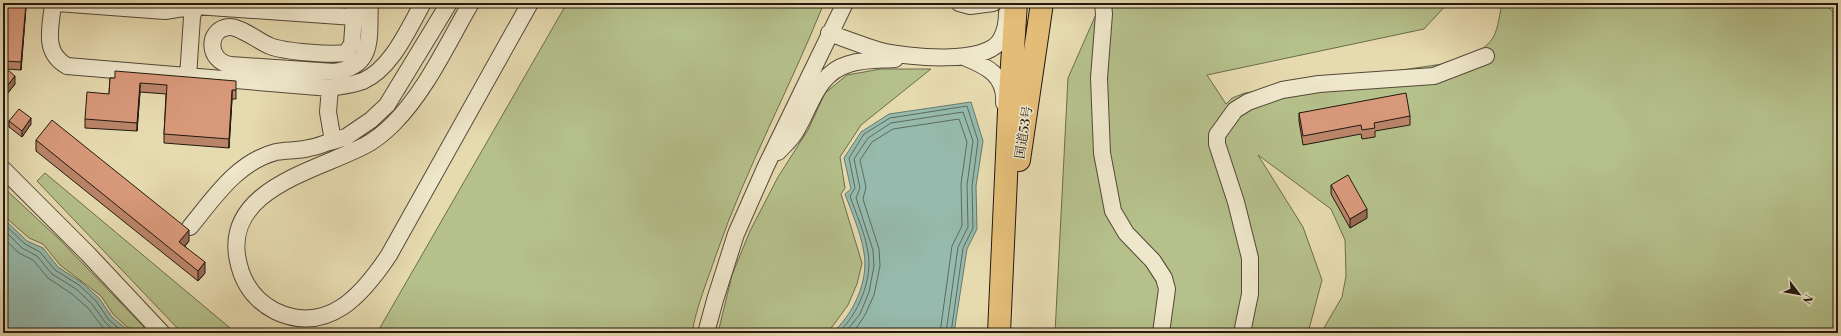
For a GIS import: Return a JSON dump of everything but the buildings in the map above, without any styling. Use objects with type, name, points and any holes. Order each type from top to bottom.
[{"type":"highway","name":"国道53号","points":[[999,333],[1016,3]]},
{"type":"highway","name":"国道53号","points":[[1003,260],[1042,3]]},
{"type":"street","points":[[54,3],[50,43],[53,53],[58,60],[67,66],[330,88],[349,85],[364,80],[376,72],[388,61],[423,3]]},
{"type":"street","points":[[57,3],[165,11],[194,4],[354,10],[352,44],[346,53],[278,49],[253,38],[237,28],[229,27],[220,30],[212,44],[213,52],[221,62],[231,65],[334,72],[345,70],[356,65],[366,55],[370,3]]},
{"type":"street","points":[[190,227],[228,182],[245,166],[261,157],[277,152],[309,148],[346,136],[371,120],[387,105],[449,3]]},
{"type":"street","points":[[471,3],[420,91],[392,125],[364,146],[279,184],[256,201],[248,212],[238,236],[238,261],[241,273],[252,292],[270,308],[292,317],[306,318],[322,316],[345,307],[364,290],[389,255],[530,3]]},
{"type":"street","points":[[706,333],[736,234],[766,166],[829,33],[845,3]]},
{"type":"street","points":[[959,3],[970,6],[991,4]]},
{"type":"street","points":[[766,166],[796,132],[816,90],[829,75],[848,64],[866,60],[923,56],[964,57],[988,51],[1001,40],[1007,20],[1008,3]]},
{"type":"street","points":[[1036,48],[1050,3]]},
{"type":"street","points":[[1103,3],[1104,14],[1099,78],[1102,153],[1113,211],[1126,233],[1153,261],[1164,278],[1167,289],[1161,333]]},
{"type":"street","points":[[188,76],[194,4]]},
{"type":"street","points":[[829,33],[882,51],[923,56]]},
{"type":"street","points":[[1242,333],[1250,294],[1250,258],[1236,202],[1217,144],[1217,135],[1235,110],[1248,102],[1282,90],[1319,84],[1434,76],[1486,56]]},
{"type":"street","points":[[964,57],[991,69],[1000,82],[1004,99],[1000,158],[1004,215]]},
{"type":"street","points":[[330,88],[328,112],[332,141]]},
{"type":"street","points":[[3,169],[88,254],[162,333]]},
{"type":"green space","points":[[567,3],[824,3],[811,35],[754,159],[728,223],[702,294],[692,333],[377,333]]},
{"type":"green space","points":[[1101,3],[1448,3],[1424,29],[1207,75],[1226,104],[1232,98],[1245,93],[1463,61],[1482,49],[1492,39],[1498,25],[1502,3],[1824,3],[1838,17],[1838,333],[1321,333],[1342,297],[1346,276],[1345,240],[1331,209],[1258,155],[1303,227],[1322,280],[1308,333],[1055,333],[1068,78]]},
{"type":"green space","points":[[881,69],[931,69],[861,125],[840,157],[845,188],[841,194],[862,263],[857,284],[848,305],[832,327],[824,333],[718,333],[732,275],[750,231],[778,177],[808,130],[825,93],[847,75]]},
{"type":"green space","points":[[45,173],[236,333],[182,333],[37,181]]},
{"type":"green space","points":[[3,187],[60,240],[144,327],[139,333],[127,327],[113,314],[101,296],[60,265],[43,244],[29,238],[3,215]]},
{"type":"water","points":[[971,102],[983,141],[976,186],[977,229],[967,249],[954,333],[832,333],[847,317],[858,297],[862,286],[865,264],[861,238],[845,194],[851,189],[844,158],[861,132],[889,114]]},
{"type":"water","points":[[3,218],[27,241],[43,248],[58,267],[81,282],[99,298],[112,317],[131,333],[3,333]]}]
